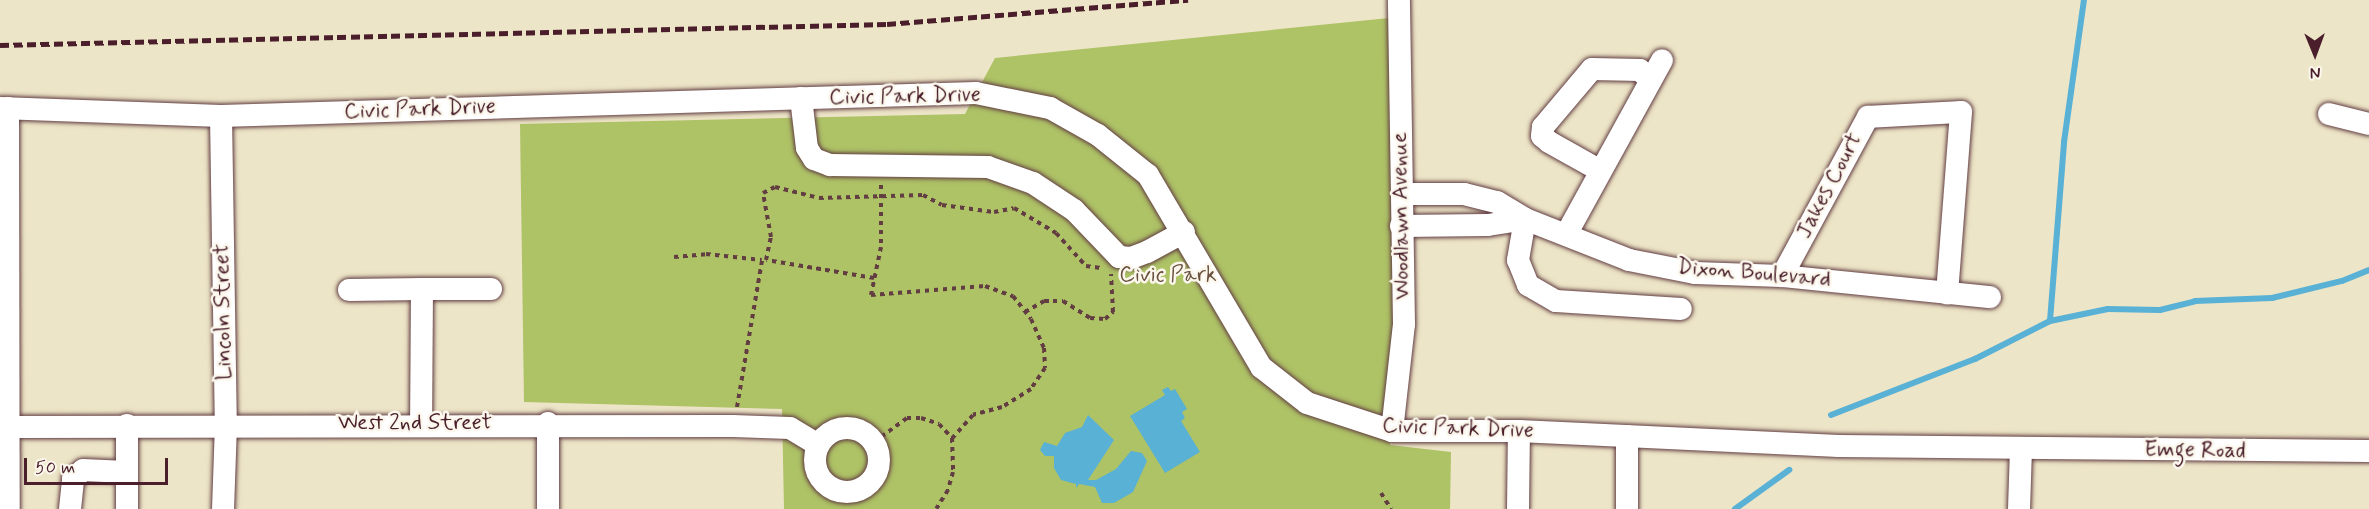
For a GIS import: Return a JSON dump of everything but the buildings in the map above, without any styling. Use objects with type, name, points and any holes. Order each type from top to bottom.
[{"type":"street","name":"Woodlawn Avenue","points":[[1392,431],[1404,324],[1399,0]]},
{"type":"street","points":[[1567,233],[1599,170],[1662,60]]},
{"type":"street","points":[[1599,170],[1549,142],[1542,136],[1543,127],[1592,69],[1640,70],[1650,80]]},
{"type":"street","name":"Civic Park Drive","points":[[4,108],[221,116],[976,93],[1050,108],[1098,135],[1148,175],[1184,232],[1261,367],[1307,403],[1392,431],[1519,431],[1831,446],[2021,448]]},
{"type":"street","points":[[801,98],[803,132],[814,159],[830,165],[988,167],[1033,183],[1074,210],[1119,257],[1131,258],[1147,252],[1184,232]]},
{"type":"street","points":[[4,108],[9,509]]},
{"type":"street","name":"Jakes Court","points":[[1782,276],[1868,117],[1961,112],[1947,292]]},
{"type":"street","points":[[2329,114],[2369,123]]},
{"type":"street","name":"Lincoln Street","points":[[221,116],[226,424],[223,509]]},
{"type":"street","name":"Dixon Boulevard","points":[[1402,194],[1464,194],[1497,202],[1525,219],[1567,233],[1629,260],[1695,273],[1782,276],[1990,297]]},
{"type":"street","name":"Dixon Boulevard","points":[[1401,226],[1488,225],[1525,219]]},
{"type":"street","points":[[1525,219],[1518,260],[1528,285],[1556,301],[1682,309]]},
{"type":"street","points":[[421,423],[422,289]]},
{"type":"street","points":[[349,290],[491,289]]},
{"type":"street","name":"West 2nd Street","points":[[7,427],[421,423],[733,426],[790,428],[818,445]]},
{"type":"street","points":[[548,423],[548,509]]},
{"type":"street","points":[[127,425],[127,509]]},
{"type":"street","points":[[846,427],[857,429],[874,442],[879,452],[876,474],[870,483],[850,492],[831,488],[817,474],[818,445],[834,430],[846,427]]},
{"type":"street","points":[[1518,509],[1519,431]]},
{"type":"street","points":[[1627,436],[1627,509]]},
{"type":"street","points":[[2019,509],[2021,448]]},
{"type":"street","name":"Emge Road","points":[[2021,448],[2369,451]]},
{"type":"street","points":[[70,509],[73,479],[82,470],[127,472]]},
{"type":"path","points":[[881,164],[881,247],[871,295],[896,296],[956,286],[986,286],[1013,296],[1025,312],[1044,348],[1045,368],[1031,388],[1002,407],[973,415],[952,438]]},
{"type":"path","points":[[733,426],[764,260],[771,237],[763,193],[775,187],[819,198],[923,195],[942,205],[994,212],[1014,208],[1056,233],[1086,266],[1113,270],[1110,278],[1113,312],[1105,319],[1090,318],[1063,301],[1044,301],[1025,312]]},
{"type":"path","points":[[674,257],[705,254],[764,260],[874,278]]},
{"type":"path","points":[[874,442],[907,418],[921,418],[939,424],[952,438],[953,472],[948,490],[936,509]]},
{"type":"path","points":[[1381,493],[1391,509]]},
{"type":"green space","name":"Civic Park","points":[[1399,17],[1400,382],[1390,445],[1451,452],[1450,509],[784,509],[782,409],[524,402],[520,124],[965,114],[995,58]]},
{"type":"water","points":[[1168,387],[1171,391],[1175,389],[1187,409],[1182,412],[1185,418],[1181,421],[1200,452],[1165,473],[1130,416],[1165,395],[1162,390]]},
{"type":"water","points":[[1088,415],[1114,440],[1088,480],[1096,480],[1116,469],[1131,451],[1142,453],[1147,461],[1133,492],[1114,503],[1102,503],[1095,487],[1079,484],[1076,488],[1076,484],[1061,480],[1054,468],[1054,456],[1045,456],[1040,450],[1044,442],[1057,446],[1065,433],[1082,427]]},
{"type":"waterway","points":[[2050,321],[2064,142],[2084,0]]},
{"type":"waterway","points":[[1831,415],[1975,359],[2050,321],[2108,309],[2160,310],[2195,301],[2272,298],[2342,281],[2369,270]]},
{"type":"waterway","points":[[1735,509],[1789,470]]},
{"type":"railway","points":[[0,45],[887,24],[1188,0]]}]
